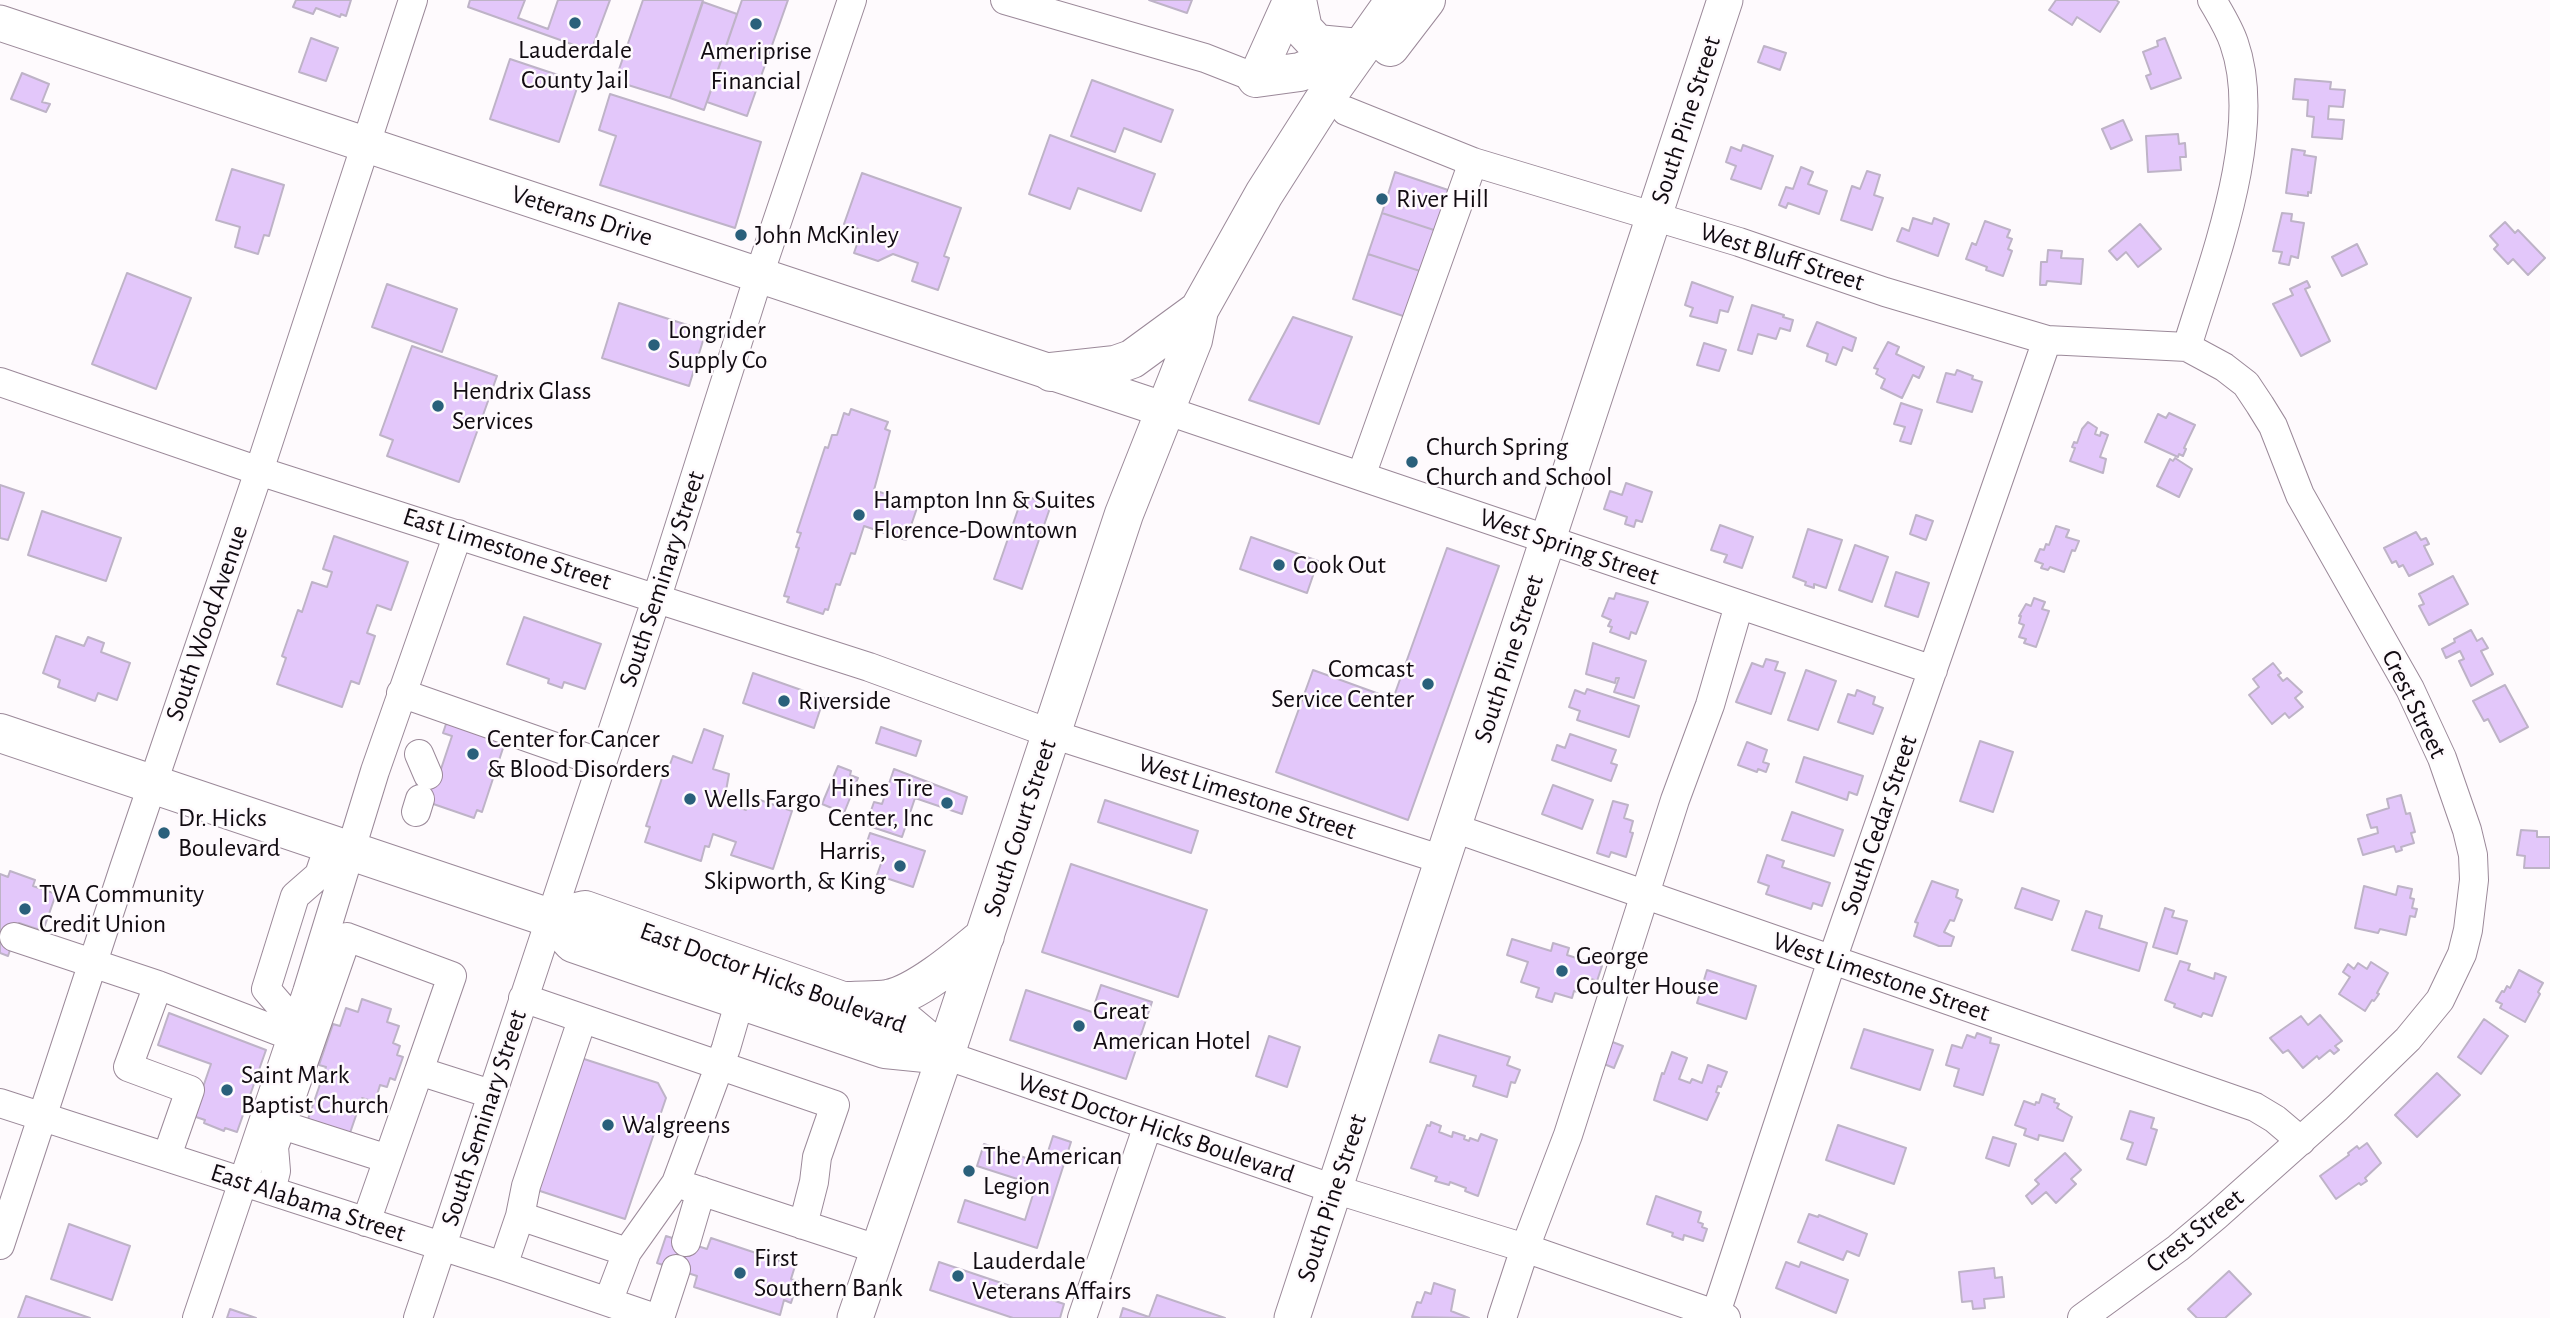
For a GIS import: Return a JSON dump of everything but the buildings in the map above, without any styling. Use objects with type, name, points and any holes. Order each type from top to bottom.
[{"type":"highway","points":[[1297,0],[1303,29],[1317,44],[1359,48]]},
{"type":"highway","name":"South Court Street","points":[[945,1055],[1124,513],[1196,325],[1245,226],[1303,132],[1395,0]]},
{"type":"highway","points":[[1051,372],[1115,365],[1132,359],[1196,325],[1220,319],[1266,238],[1346,111],[1402,29],[1426,0]]},
{"type":"highway","points":[[1256,78],[1300,72],[1359,48]]},
{"type":"highway","points":[[1256,78],[1284,97],[1294,111],[1303,132]]},
{"type":"highway","name":"East Doctor Hicks Boulevard","points":[[0,733],[550,918],[573,943],[740,1000],[885,1049],[945,1055]]},
{"type":"highway","name":"East Doctor Hicks Boulevard","points":[[550,918],[585,909],[908,1024],[945,1055]]},
{"type":"highway","points":[[844,1001],[889,999],[905,992],[957,960],[985,936]]},
{"type":"main road","points":[[1256,78],[1291,0]]},
{"type":"main road","name":"South Pine Street","points":[[1292,1318],[1726,0]]},
{"type":"main road","name":"Veterans Drive","points":[[0,23],[1165,410]]},
{"type":"main road","name":"South Court Street","points":[[855,1318],[945,1055]]},
{"type":"street","name":"South Wood Avenue","points":[[0,1245],[92,963],[259,471],[413,0]]},
{"type":"street","name":"South Seminary Street","points":[[418,1318],[657,597],[759,275],[852,0]]},
{"type":"street","points":[[1005,0],[1205,58],[1256,78]]},
{"type":"street","points":[[2187,347],[2226,221],[2244,122],[2241,70],[2234,43],[2212,0]]},
{"type":"street","name":"West Bluff Street","points":[[1346,111],[1473,162],[1655,216],[1885,292],[2047,340],[2187,347]]},
{"type":"street","points":[[1361,476],[1473,162]]},
{"type":"street","name":"South Cedar Street","points":[[1721,1316],[1832,960],[2047,340]]},
{"type":"street","name":"Crest Street","points":[[2082,1318],[2178,1248],[2301,1141],[2408,1039],[2440,1000],[2462,954],[2474,880],[2473,855],[2467,830],[2431,735],[2410,689],[2300,495],[2273,426],[2246,384],[2224,367],[2187,347]]},
{"type":"street","name":"East Limestone Street","points":[[0,382],[259,471],[869,667],[1052,734]]},
{"type":"street","name":"West Spring Street","points":[[1165,410],[1933,670]]},
{"type":"street","points":[[197,1318],[294,1030],[341,847],[401,693],[458,534]]},
{"type":"street","points":[[1502,1318],[1525,1248],[1569,1135],[1675,800],[1710,705],[1739,605]]},
{"type":"street","points":[[401,693],[601,763]]},
{"type":"street","name":"West Limestone Street","points":[[1052,734],[1449,844],[1645,895],[2255,1107],[2275,1119],[2301,1141]]},
{"type":"street","points":[[294,1030],[266,989],[295,896],[319,875],[341,847]]},
{"type":"street","points":[[14,937],[294,1030]]},
{"type":"street","points":[[271,1191],[276,1171],[274,1147],[347,937],[452,976],[366,1222]]},
{"type":"street","points":[[158,985],[128,1067],[190,1090],[167,1156]]},
{"type":"street","points":[[523,998],[835,1105],[817,1157],[814,1182],[803,1225]]},
{"type":"street","points":[[686,1242],[689,1187],[740,1000]]},
{"type":"street","points":[[503,1266],[520,1216],[526,1186],[582,1020]]},
{"type":"street","name":"West Doctor Hicks Boulevard","points":[[945,1055],[1334,1189],[1525,1248],[1721,1316]]},
{"type":"street","points":[[419,1071],[491,1094]]},
{"type":"street","name":"East Alabama Street","points":[[0,1103],[503,1266],[638,1313]]},
{"type":"street","points":[[282,1125],[388,1159]]},
{"type":"street","points":[[1082,1318],[1148,1125]]},
{"type":"street","points":[[689,1187],[877,1249]]},
{"type":"street","points":[[626,1252],[689,1187]]},
{"type":"street","points":[[520,1216],[626,1252]]},
{"type":"street","points":[[626,1252],[638,1313]]},
{"type":"street","points":[[638,1313],[676,1269]]},
{"type":"place","name":"Lauderdale County Jail","points":[[575,23]]},
{"type":"place","name":"Ameriprise Financial","points":[[756,24]]},
{"type":"place","name":"River Hill","points":[[1382,199]]},
{"type":"place","name":"John McKinley","points":[[741,235]]},
{"type":"place","name":"Longrider Supply Co","points":[[654,345]]},
{"type":"place","name":"Hendrix Glass Services","points":[[438,406]]},
{"type":"place","name":"Church Spring Church and School","points":[[1412,462]]},
{"type":"place","name":"Hampton Inn & Suites Florence-Downtown","points":[[859,515]]},
{"type":"place","name":"Cook Out","points":[[1279,565]]},
{"type":"place","name":"Comcast Service Center","points":[[1428,684]]},
{"type":"place","name":"Riverside","points":[[784,701]]},
{"type":"place","name":"Center for Cancer & Blood Disorders","points":[[473,754]]},
{"type":"place","name":"Wells Fargo","points":[[690,799]]},
{"type":"place","name":"Hines Tire Center, Inc","points":[[947,803]]},
{"type":"place","name":"Dr. Hicks Boulevard","points":[[164,833]]},
{"type":"place","name":"Harris, Skipworth, & King","points":[[900,866]]},
{"type":"place","name":"TVA Community Credit Union","points":[[25,909]]},
{"type":"place","name":"George Coulter House","points":[[1562,971]]},
{"type":"place","name":"Great American Hotel","points":[[1079,1026]]},
{"type":"place","name":"Saint Mark Baptist Church","points":[[227,1090]]},
{"type":"place","name":"Walgreens","points":[[608,1125]]},
{"type":"place","name":"The American Legion","points":[[969,1171]]},
{"type":"place","name":"First Southern Bank","points":[[740,1273]]},
{"type":"place","name":"Lauderdale Veterans Affairs","points":[[958,1276]]}]
